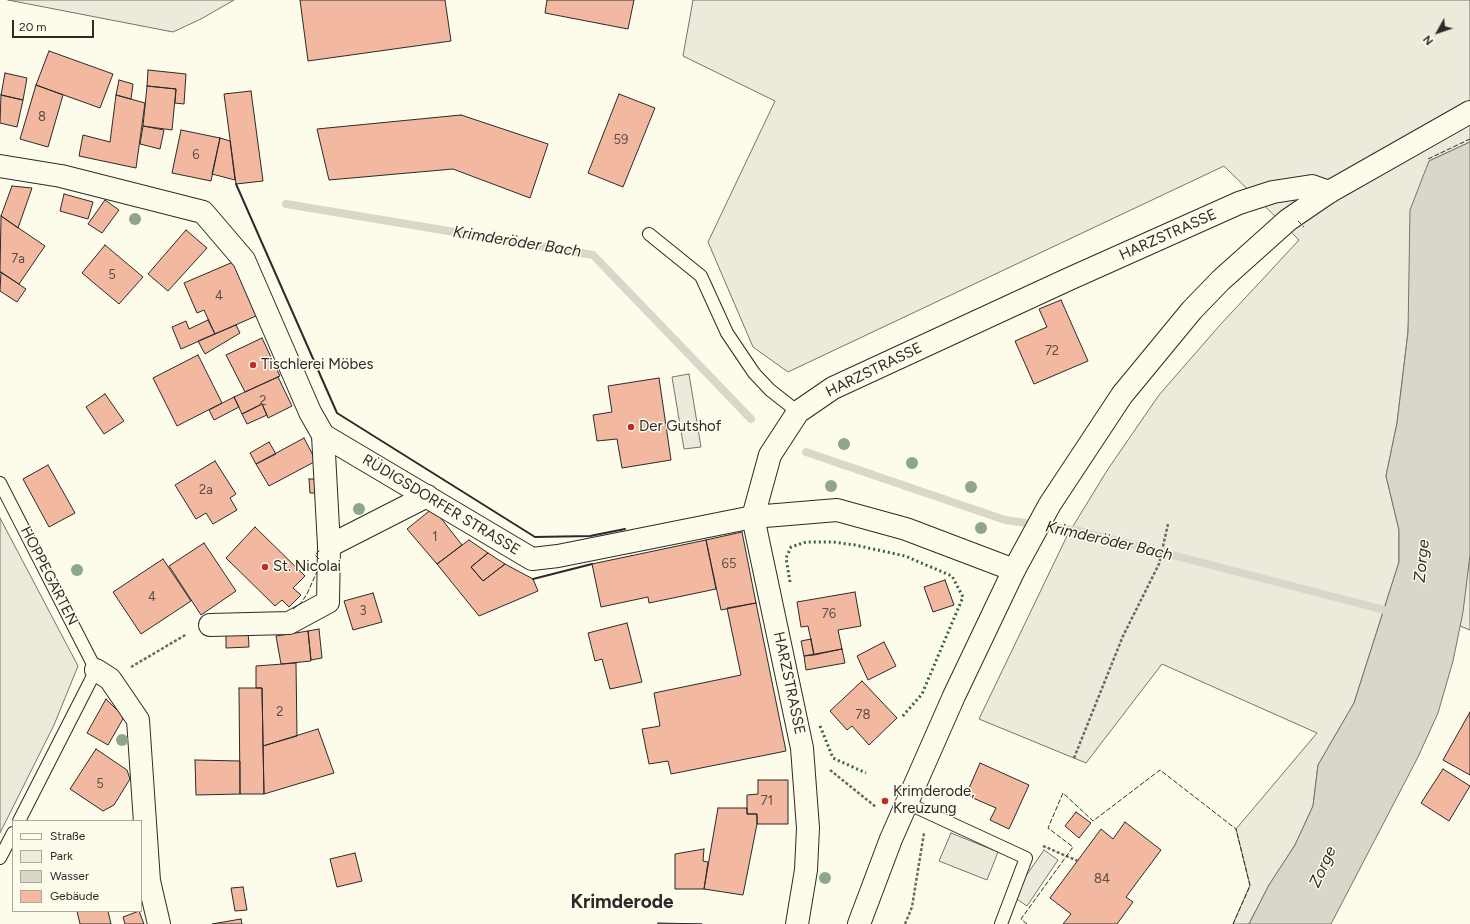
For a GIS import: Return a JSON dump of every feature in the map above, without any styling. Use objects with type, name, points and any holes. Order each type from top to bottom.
[{"type":"street","points":[[859,924],[907,803],[954,696],[1014,570],[1050,504],[1122,395],[1192,310],[1221,280],[1288,220],[1329,192],[1470,112]]},
{"type":"street","points":[[0,166],[61,176],[203,212],[244,260],[310,412],[323,435],[329,546],[328,602],[289,623],[210,625]]},
{"type":"street","name":"HARZSTRASSE","points":[[797,924],[806,870],[808,828],[802,748],[754,517],[770,455],[798,412],[833,388],[1069,278],[1239,203],[1273,192],[1312,186],[1329,192]]},
{"type":"street","name":"RÜDIGSDORFER STRASSE","points":[[323,435],[532,559],[558,556],[754,517],[837,510],[906,529],[1014,570]]},
{"type":"street","points":[[329,546],[427,496]]},
{"type":"street","name":"HOPPEGARTEN","points":[[103,674],[138,720],[149,881],[159,924]]},
{"type":"lane","points":[[649,234],[701,276],[727,334],[754,372],[770,390],[798,412]]},
{"type":"lane","name":"HOPPEGARTEN","points":[[0,483],[103,674]]},
{"type":"lane","points":[[20,820],[103,674]]},
{"type":"lane","points":[[907,803],[1026,858],[1001,924]]},
{"type":"lane","points":[[0,858],[12,835]]},
{"type":"path","points":[[1074,758],[1123,636],[1159,564],[1168,524]]},
{"type":"path","points":[[103,674],[192,631],[210,625]]},
{"type":"path","points":[[802,748],[876,807]]},
{"type":"green space","points":[[8,0],[234,0],[201,19],[173,32]]},
{"type":"green space","points":[[693,0],[1470,0],[1470,142],[1429,161],[1411,277],[1408,332],[1397,423],[1386,476],[1399,530],[1399,562],[1354,703],[1318,765],[1313,806],[1295,845],[1269,885],[1249,924],[1233,924],[1250,885],[1236,829],[1317,733],[1162,664],[1086,763],[979,719],[1067,536],[1108,469],[1159,395],[1220,325],[1299,240],[1224,166],[788,372],[753,347],[708,242],[775,101],[683,56]]},
{"type":"green space","points":[[0,518],[78,666],[54,725],[0,833]]},
{"type":"green space","points":[[1470,555],[1470,630],[1460,626]]},
{"type":"shaded area","points":[[689,374],[701,447],[684,449],[672,377]]},
{"type":"shaded area","points":[[951,833],[998,852],[987,880],[939,861]]},
{"type":"shaded area","points":[[1044,850],[1058,860],[1027,906],[1012,896]]},
{"type":"water","name":"Zorge","points":[[1470,142],[1470,555],[1463,612],[1453,661],[1438,713],[1418,757],[1331,924],[1249,924],[1269,885],[1295,845],[1313,806],[1318,765],[1354,703],[1399,562],[1399,530],[1386,476],[1397,423],[1408,332],[1410,210],[1429,161]]},
{"type":"building","points":[[300,0],[445,0],[451,41],[308,61]]},
{"type":"building","points":[[547,0],[634,0],[628,29],[545,13]]},
{"type":"building","points":[[49,51],[113,74],[100,108],[36,85]]},
{"type":"building","points":[[148,70],[186,74],[184,104],[175,103],[176,89],[147,86]]},
{"type":"building","points":[[5,73],[27,78],[23,100],[1,95]]},
{"type":"building","points":[[119,80],[133,84],[131,99],[116,95]]},
{"type":"building","points":[[36,85],[63,95],[48,147],[20,139]]},
{"type":"building","points":[[147,86],[176,89],[172,130],[143,126]]},
{"type":"building","points":[[251,91],[263,181],[236,184],[224,94]]},
{"type":"building","points":[[619,94],[655,108],[623,187],[588,173]]},
{"type":"building","points":[[1,95],[23,100],[17,127],[0,123]]},
{"type":"building","points":[[116,95],[145,103],[136,168],[79,156],[83,135],[110,142]]},
{"type":"building","points":[[461,115],[548,144],[530,198],[453,169],[329,180],[317,129]]},
{"type":"building","points":[[143,126],[164,130],[160,149],[140,144]]},
{"type":"building","points":[[181,130],[220,138],[211,181],[172,173]]},
{"type":"building","points":[[220,138],[230,141],[235,180],[212,174]]},
{"type":"building","points":[[12,186],[32,188],[18,228],[1,216]]},
{"type":"building","points":[[64,194],[93,202],[88,219],[60,211]]},
{"type":"building","points":[[105,200],[119,210],[102,233],[88,224]]},
{"type":"building","points":[[1,216],[45,246],[19,284],[0,272]]},
{"type":"building","points":[[186,230],[207,248],[168,291],[148,274]]},
{"type":"building","points":[[105,245],[143,277],[119,304],[82,273]]},
{"type":"building","points":[[233,262],[256,316],[215,334],[204,310],[197,313],[184,283]]},
{"type":"building","points":[[1,272],[26,289],[17,302],[0,291]]},
{"type":"building","points":[[1061,300],[1088,361],[1034,384],[1015,341],[1047,327],[1039,309]]},
{"type":"building","points":[[208,320],[215,334],[181,349],[172,327],[186,321],[189,329]]},
{"type":"building","points":[[236,325],[240,333],[205,354],[198,341]]},
{"type":"building","name":"Tischlerei Möbes","points":[[262,338],[280,376],[245,392],[226,355]]},
{"type":"building","points":[[198,355],[222,403],[177,426],[153,378]]},
{"type":"building","points":[[278,377],[292,406],[268,418],[262,404],[242,414],[234,397]]},
{"type":"building","name":"Der Gutshof","points":[[659,378],[671,460],[622,468],[617,439],[597,441],[593,415],[612,412],[608,386]]},
{"type":"building","points":[[105,394],[124,421],[104,434],[86,407]]},
{"type":"building","points":[[234,397],[239,407],[214,420],[209,410]]},
{"type":"building","points":[[262,404],[267,415],[247,424],[242,414]]},
{"type":"building","points":[[304,438],[316,461],[269,486],[256,464]]},
{"type":"building","points":[[269,442],[276,454],[256,464],[250,453]]},
{"type":"building","points":[[215,461],[236,494],[230,498],[237,510],[213,524],[206,513],[196,519],[175,485]]},
{"type":"building","points":[[48,465],[75,513],[49,527],[23,479]]},
{"type":"building","points":[[309,479],[316,479],[317,493],[310,493]]},
{"type":"building","points":[[433,508],[462,545],[437,564],[407,529]]},
{"type":"building","name":"St. Nicolai","points":[[255,527],[305,576],[293,588],[301,595],[289,607],[282,600],[275,606],[226,558]]},
{"type":"building","points":[[742,532],[756,603],[721,610],[706,540]]},
{"type":"building","points":[[469,540],[488,553],[471,567],[483,581],[505,564],[533,579],[538,591],[479,616],[437,564]]},
{"type":"building","points":[[706,540],[716,589],[649,603],[648,597],[601,607],[592,564]]},
{"type":"building","points":[[204,543],[236,591],[201,615],[169,566]]},
{"type":"building","points":[[488,553],[505,564],[483,581],[471,567]]},
{"type":"building","points":[[163,559],[191,601],[141,634],[113,592]]},
{"type":"building","points":[[945,580],[954,605],[933,612],[924,587]]},
{"type":"building","points":[[855,592],[861,626],[838,630],[842,649],[814,655],[808,626],[801,627],[797,602]]},
{"type":"building","points":[[373,593],[382,622],[353,630],[344,601]]},
{"type":"building","points":[[756,603],[786,751],[671,774],[668,761],[649,764],[642,729],[660,726],[654,693],[741,675],[727,608]]},
{"type":"building","points":[[627,623],[642,682],[610,689],[602,659],[595,661],[588,633]]},
{"type":"building","points":[[319,629],[322,658],[311,660],[308,631]]},
{"type":"building","points":[[226,631],[248,631],[249,647],[226,648]]},
{"type":"building","points":[[308,631],[311,661],[281,664],[276,636]]},
{"type":"building","points":[[811,639],[814,655],[804,656],[801,641]]},
{"type":"building","points":[[884,642],[896,666],[868,680],[857,656]]},
{"type":"building","points":[[842,649],[845,663],[806,670],[804,656]]},
{"type":"building","points":[[296,663],[297,736],[263,746],[262,688],[256,688],[256,666]]},
{"type":"building","points":[[862,681],[897,718],[869,745],[852,726],[847,730],[830,711]]},
{"type":"building","points":[[239,688],[262,688],[264,794],[240,794]]},
{"type":"building","points":[[106,699],[124,717],[108,745],[87,733]]},
{"type":"building","points":[[1470,712],[1470,775],[1443,760]]},
{"type":"building","points":[[318,729],[334,773],[264,794],[263,746]]},
{"type":"building","points":[[96,749],[127,770],[130,779],[114,805],[103,811],[70,789]]},
{"type":"building","points":[[195,760],[240,761],[240,794],[196,795]]},
{"type":"building","points":[[980,763],[1029,785],[1009,829],[990,820],[996,808],[966,795]]},
{"type":"building","points":[[1443,769],[1470,786],[1449,821],[1421,803]]},
{"type":"building","points":[[758,780],[788,780],[788,824],[757,824],[757,814],[747,814],[747,795],[758,794]]},
{"type":"building","points":[[718,808],[747,808],[747,814],[757,814],[757,824],[743,895],[704,889]]},
{"type":"building","points":[[1076,812],[1091,823],[1079,838],[1065,826]]},
{"type":"building","points":[[1125,822],[1161,850],[1126,897],[1133,902],[1117,924],[1063,924],[1071,914],[1050,898],[1101,829],[1113,839]]},
{"type":"building","points":[[704,849],[703,861],[708,862],[704,889],[675,889],[675,854]]},
{"type":"building","points":[[355,853],[362,881],[337,887],[330,859]]},
{"type":"building","points":[[243,887],[247,910],[235,911],[231,888]]},
{"type":"building","points":[[77,912],[108,912],[111,924],[80,924]]},
{"type":"building","points":[[139,912],[144,924],[125,924],[123,917]]},
{"type":"building","points":[[241,919],[242,924],[212,924]]},
{"type":"building","points":[[658,923],[702,924],[658,924]]},
{"type":"waterway","name":"Krimderöder Bach","points":[[286,204],[593,255],[751,419]]},
{"type":"waterway","name":"Krimderöder Bach","points":[[806,452],[1005,520],[1080,531],[1392,612]]},
{"type":"hedge","points":[[790,582],[786,558],[791,547],[806,542],[833,542],[855,545],[905,556],[952,576],[963,597],[922,694],[902,717]]},
{"type":"hedge","points":[[820,726],[833,758],[866,773]]},
{"type":"fence","points":[[1428,159],[1470,139]]},
{"type":"fence","points":[[1298,221],[1304,227]]},
{"type":"fence","points":[[319,559],[315,555],[320,550]]},
{"type":"fence","points":[[293,609],[301,603],[307,594],[319,567]]},
{"type":"fence","points":[[1027,924],[1021,919],[1073,847],[1048,828],[1063,793],[1093,821],[1160,770],[1236,829],[1250,886],[1233,924]]},
{"type":"wall","points":[[236,184],[337,413],[535,537],[590,536],[625,529]]},
{"type":"wall","points":[[533,579],[592,564]]},
{"type":"place","name":"Tischlerei Möbes","points":[[253,365]]},
{"type":"place","name":"Der Gutshof","points":[[631,427]]},
{"type":"place","name":"St. Nicolai","points":[[265,567]]},
{"type":"place","name":"Krimderode, Kreuzung","points":[[885,801]]},
{"type":"district","name":"Krimderode","points":[[622,902]]}]
